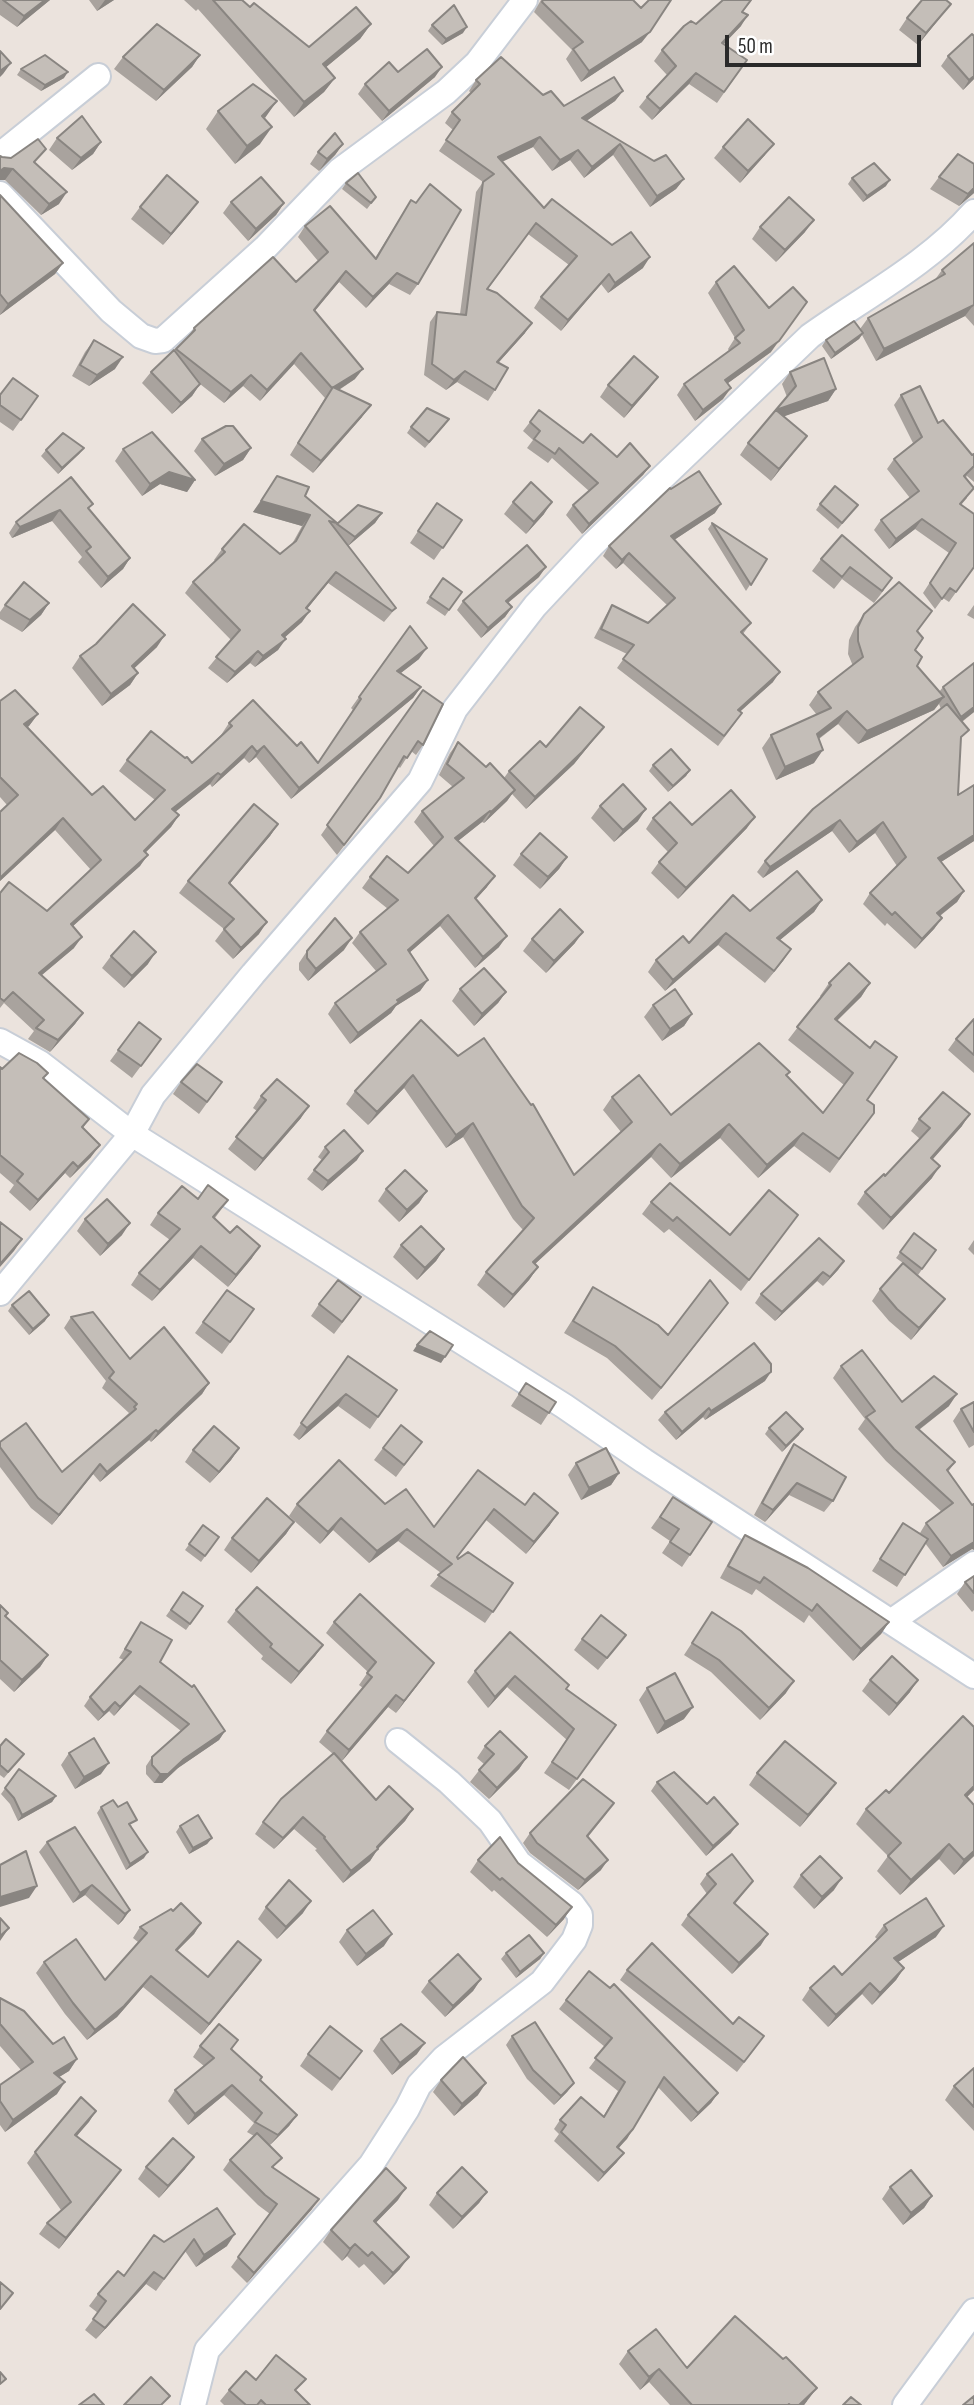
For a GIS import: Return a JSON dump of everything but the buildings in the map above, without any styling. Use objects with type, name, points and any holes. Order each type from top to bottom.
[{"type":"street","points":[[0,194],[111,311],[141,336],[155,341],[163,340],[265,248],[339,171],[477,63],[525,0]]},
{"type":"street","points":[[0,155],[98,76]]},
{"type":"street","points":[[0,1293],[132,1134],[153,1095],[253,974],[420,781],[455,709],[535,606],[592,545],[810,336],[849,308],[896,280],[974,212]]},
{"type":"street","points":[[0,1041],[40,1063],[132,1134],[564,1406],[974,1676]]},
{"type":"street","points":[[892,1621],[974,1564]]},
{"type":"street","points":[[193,2405],[207,2350],[371,2165],[419,2085],[444,2058],[542,1982],[573,1940],[580,1925],[580,1915],[572,1904],[519,1863],[490,1821],[449,1782],[398,1741]]},
{"type":"street","points":[[905,2405],[971,2323]]}]
